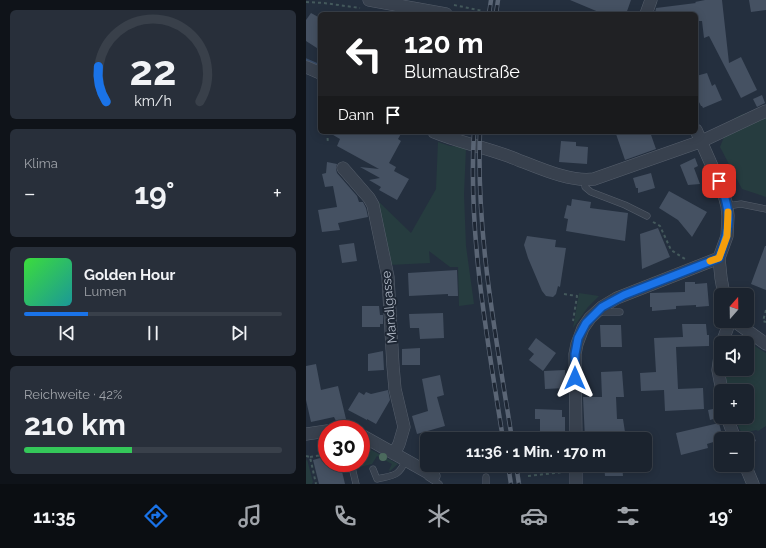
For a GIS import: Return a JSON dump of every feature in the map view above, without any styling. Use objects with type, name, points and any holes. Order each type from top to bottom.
[{"type":"street","points":[[647,12],[651,0]]},
{"type":"street","points":[[367,4],[430,12]]},
{"type":"street","points":[[306,67],[318,72]]},
{"type":"street","points":[[440,134],[463,143],[507,156],[549,172],[585,180],[638,164],[702,141],[766,111]]},
{"type":"street","points":[[698,134],[723,191],[727,206],[727,236],[719,258],[723,288]]},
{"type":"street","name":"Mandlgasse","points":[[343,168],[369,198],[373,205],[388,277],[392,366],[404,427],[399,444],[394,454]]},
{"type":"street","points":[[576,432],[575,354],[581,333],[586,323],[608,302],[719,258]]},
{"type":"street","points":[[744,328],[766,344]]},
{"type":"street","points":[[306,434],[318,432]]},
{"type":"street","points":[[370,440],[419,467],[436,480]]},
{"type":"street","points":[[576,472],[576,484]]},
{"type":"street","points":[[746,472],[748,482]]},
{"type":"lane","points":[[585,180],[585,187],[591,192],[646,215]]},
{"type":"lane","points":[[727,206],[741,204],[766,209]]},
{"type":"lane","points":[[596,312],[620,312]]},
{"type":"lane","points":[[373,469],[377,479],[396,475],[402,470],[406,460]]},
{"type":"lane","points":[[353,472],[356,484]]},
{"type":"lane","points":[[486,477],[486,484]]},
{"type":"path","points":[[306,2],[367,4]]},
{"type":"path","points":[[326,134],[328,143]]},
{"type":"path","points":[[646,215],[644,217],[660,226],[671,250],[696,266]]},
{"type":"path","points":[[564,294],[577,296],[572,331],[581,333]]},
{"type":"path","points":[[766,310],[763,321],[766,322]]},
{"type":"path","points":[[306,456],[318,456]]},
{"type":"path","points":[[310,457],[316,484]]},
{"type":"path","points":[[528,476],[562,472]]},
{"type":"green space","points":[[766,105],[766,197],[742,189],[720,147],[728,127],[735,118]]},
{"type":"green space","points":[[438,142],[450,146],[466,147],[464,194],[466,246],[474,304],[459,306],[458,267],[450,267],[429,251],[430,263],[389,265],[376,199],[411,233],[436,189]]},
{"type":"green space","points":[[579,293],[599,296],[588,307],[573,328]]},
{"type":"green space","points":[[754,346],[766,353],[766,426],[758,431],[741,432],[737,424],[754,424],[754,384],[726,384],[726,376],[754,376]]},
{"type":"green space","points":[[370,449],[398,464],[390,471],[389,470],[392,464],[377,456],[372,464],[370,464]]},
{"type":"green space","points":[[307,459],[313,482],[312,484],[306,484]]},
{"type":"building","points":[[570,0],[631,0],[627,12],[599,12]]},
{"type":"building","points":[[705,0],[722,0],[729,63],[741,57],[757,90],[741,98],[709,36],[704,38],[702,21],[698,21],[698,12],[655,12],[656,8],[696,3],[695,2]]},
{"type":"building","points":[[749,0],[766,0],[766,10],[751,12]]},
{"type":"building","points":[[311,13],[318,17],[318,49],[306,41],[306,20]]},
{"type":"building","points":[[707,73],[712,86],[715,84],[722,100],[703,108],[701,106],[698,100],[698,75]]},
{"type":"building","points":[[762,95],[765,103],[757,107],[753,99]]},
{"type":"building","points":[[331,134],[401,134],[398,139],[401,141],[389,163],[396,167],[394,171],[409,179],[397,200],[379,190],[381,187],[369,180],[380,178],[360,167],[379,169],[337,146],[340,139]]},
{"type":"building","points":[[616,134],[651,134],[656,149],[625,160]]},
{"type":"building","points":[[561,141],[576,142],[576,146],[588,147],[587,164],[559,162]]},
{"type":"building","points":[[695,158],[698,166],[694,168],[700,184],[688,185],[680,165]]},
{"type":"building","points":[[327,162],[337,164],[337,173],[357,196],[359,202],[363,202],[368,217],[338,223],[340,230],[322,232],[318,210],[337,207],[333,186],[325,187],[322,174],[326,173]]},
{"type":"building","points":[[651,173],[655,188],[638,193],[638,188],[636,188],[633,178]]},
{"type":"building","points":[[669,191],[707,212],[692,237],[678,220],[659,208]]},
{"type":"building","points":[[572,199],[591,202],[590,208],[628,213],[625,241],[566,231],[568,219],[564,218],[567,205],[571,206]]},
{"type":"building","points":[[658,228],[670,257],[642,269],[640,234]]},
{"type":"building","points":[[527,236],[556,240],[555,247],[566,248],[560,287],[558,286],[556,294],[553,297],[546,296],[542,291],[524,245]]},
{"type":"building","points":[[354,243],[357,261],[342,263],[339,245]]},
{"type":"building","points":[[766,246],[766,290],[751,284]]},
{"type":"building","points":[[457,270],[458,296],[448,296],[448,294],[409,296],[408,273]]},
{"type":"building","points":[[685,282],[695,282],[695,284],[707,283],[709,306],[676,306],[676,309],[652,311],[652,307],[650,307],[650,293],[685,292]]},
{"type":"building","points":[[362,306],[379,306],[380,315],[383,315],[383,324],[380,324],[380,327],[362,327]]},
{"type":"building","points":[[443,313],[444,338],[420,339],[419,328],[410,328],[409,314]]},
{"type":"building","points":[[682,324],[706,324],[707,335],[709,335],[709,346],[676,347],[678,389],[703,388],[704,409],[665,411],[664,390],[641,391],[640,373],[656,372],[654,338],[683,337]]},
{"type":"building","points":[[600,325],[621,325],[622,347],[601,347]]},
{"type":"building","points":[[536,338],[556,353],[543,371],[529,360],[534,354],[528,349]]},
{"type":"building","points":[[420,348],[420,365],[402,365],[402,349]]},
{"type":"building","points":[[383,351],[384,370],[368,371],[368,354]]},
{"type":"building","points":[[316,364],[321,390],[338,386],[346,419],[336,420],[334,417],[311,422],[306,400],[306,366]]},
{"type":"building","points":[[565,370],[566,388],[545,389],[544,371]]},
{"type":"building","points":[[622,371],[624,397],[616,397],[617,419],[623,419],[625,432],[585,432],[583,397],[602,397],[601,372]]},
{"type":"building","points":[[440,375],[444,395],[437,397],[445,426],[417,434],[412,416],[428,411],[422,379]]},
{"type":"building","points":[[388,390],[390,400],[376,424],[348,410],[359,392],[364,395],[366,392],[371,394]]},
{"type":"building","points":[[535,409],[562,410],[562,417],[565,417],[565,432],[540,432],[540,419],[535,419]]},
{"type":"building","points":[[714,409],[714,419],[710,420],[708,410]]},
{"type":"building","points":[[715,424],[719,424],[721,432],[714,432],[714,442],[707,444],[708,448],[681,455],[676,433]]},
{"type":"building","points":[[318,459],[318,472],[342,472],[345,484],[319,484],[313,460]]},
{"type":"building","points":[[605,472],[623,472],[623,476],[605,476]]},
{"type":"waterway","points":[[306,60],[318,65]]},
{"type":"railway","points":[[489,12],[491,0]]},
{"type":"railway","points":[[496,12],[498,0]]},
{"type":"railway","points":[[474,134],[473,171],[476,248],[485,324],[502,432]]},
{"type":"railway","points":[[480,134],[481,209],[484,248],[488,286],[511,432]]},
{"type":"railway","points":[[509,472],[511,484]]},
{"type":"railway","points":[[517,472],[519,484]]},
{"type":"slow traffic","points":[[710,261],[719,258],[727,236],[728,212]]},
{"type":"route","points":[[575,378],[575,354],[578,338],[586,323],[596,312],[608,302],[617,298],[719,258],[727,236],[728,216],[727,206],[719,181]]}]
